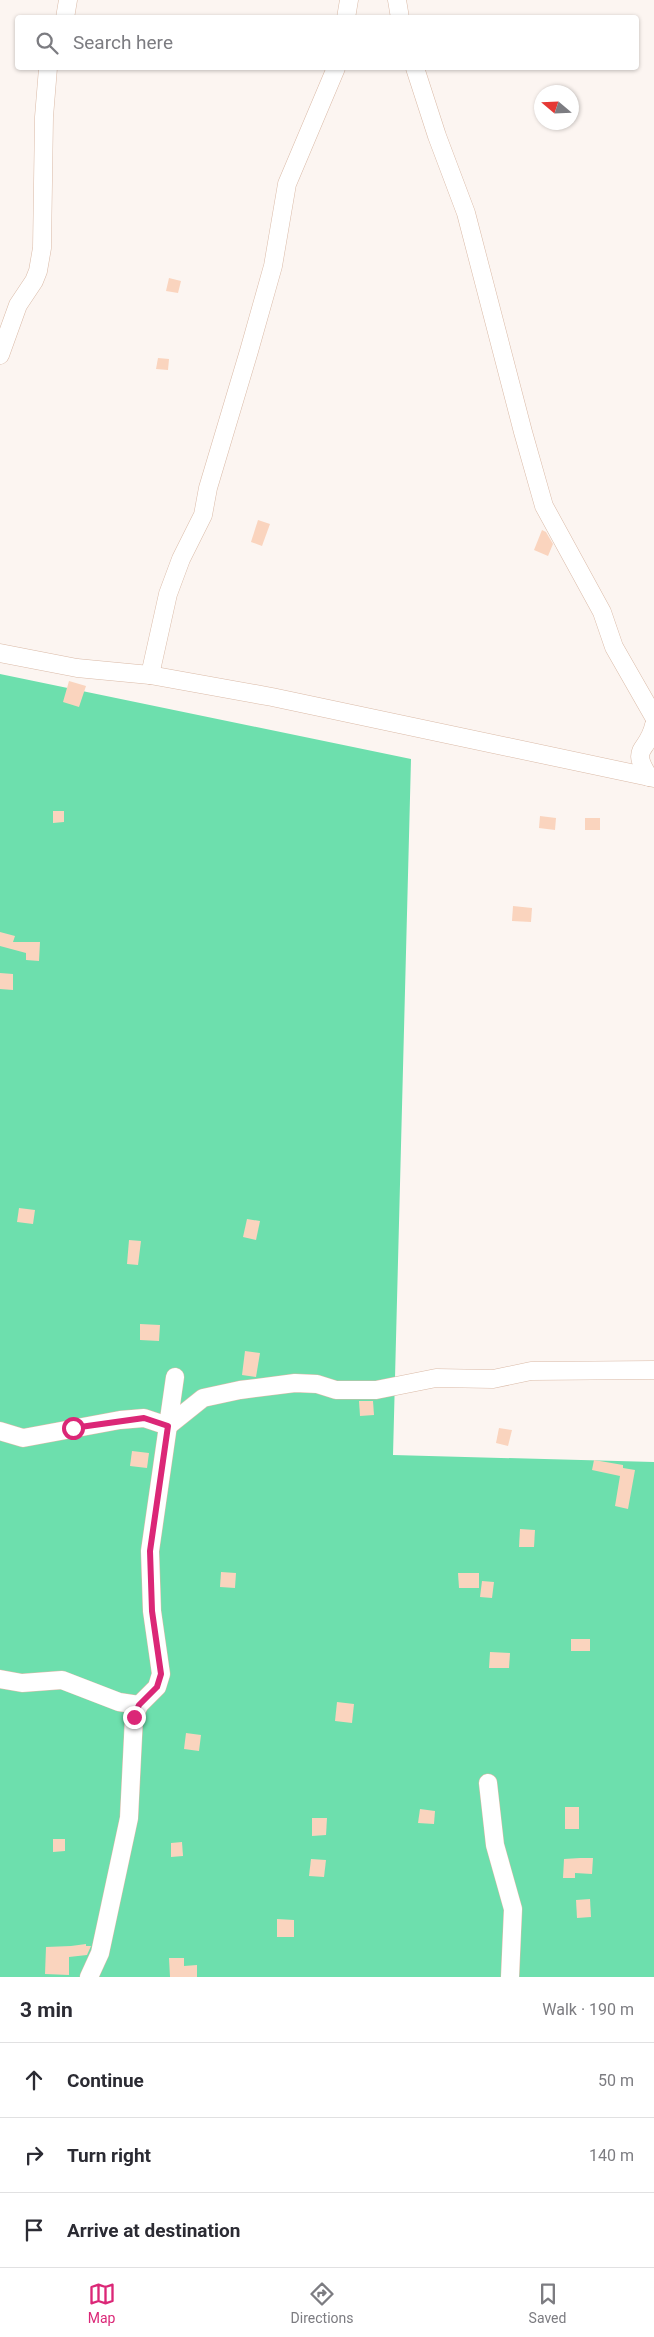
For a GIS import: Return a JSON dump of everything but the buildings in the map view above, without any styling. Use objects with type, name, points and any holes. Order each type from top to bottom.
[{"type":"street","points":[[66,15],[68,0]]},
{"type":"street","points":[[346,15],[349,0]]},
{"type":"street","points":[[397,0],[400,15]]},
{"type":"street","points":[[0,355],[18,305],[34,281],[42,248],[44,118],[48,70]]},
{"type":"street","points":[[150,676],[168,594],[181,558],[203,514],[208,488],[273,266],[287,184],[335,70]]},
{"type":"street","points":[[415,70],[466,214],[522,432],[544,506],[602,612],[614,648],[654,717]]},
{"type":"street","points":[[0,653],[77,668],[150,676],[272,697],[651,778]]},
{"type":"street","points":[[651,778],[639,762],[639,755],[654,725]]},
{"type":"street","points":[[168,1426],[203,1398],[240,1390],[295,1383],[316,1384],[336,1390],[376,1390],[436,1378],[493,1379],[531,1371],[654,1370]]},
{"type":"street","points":[[89,1977],[100,1953],[129,1818],[134,1717],[139,1705],[157,1687],[161,1674],[152,1611],[150,1551],[175,1377]]},
{"type":"street","points":[[0,1431],[23,1438],[120,1420],[144,1418],[168,1426]]},
{"type":"street","points":[[0,1678],[22,1683],[62,1680],[119,1702],[139,1705]]},
{"type":"street","points":[[488,1783],[495,1845],[513,1909],[510,1977]]},
{"type":"green space","points":[[0,674],[411,759],[393,1455],[654,1462],[654,1977],[0,1977]]},
{"type":"route","points":[[73,1428],[144,1418],[168,1426],[150,1551],[152,1611],[161,1674],[157,1687],[139,1705],[134,1717]]}]
